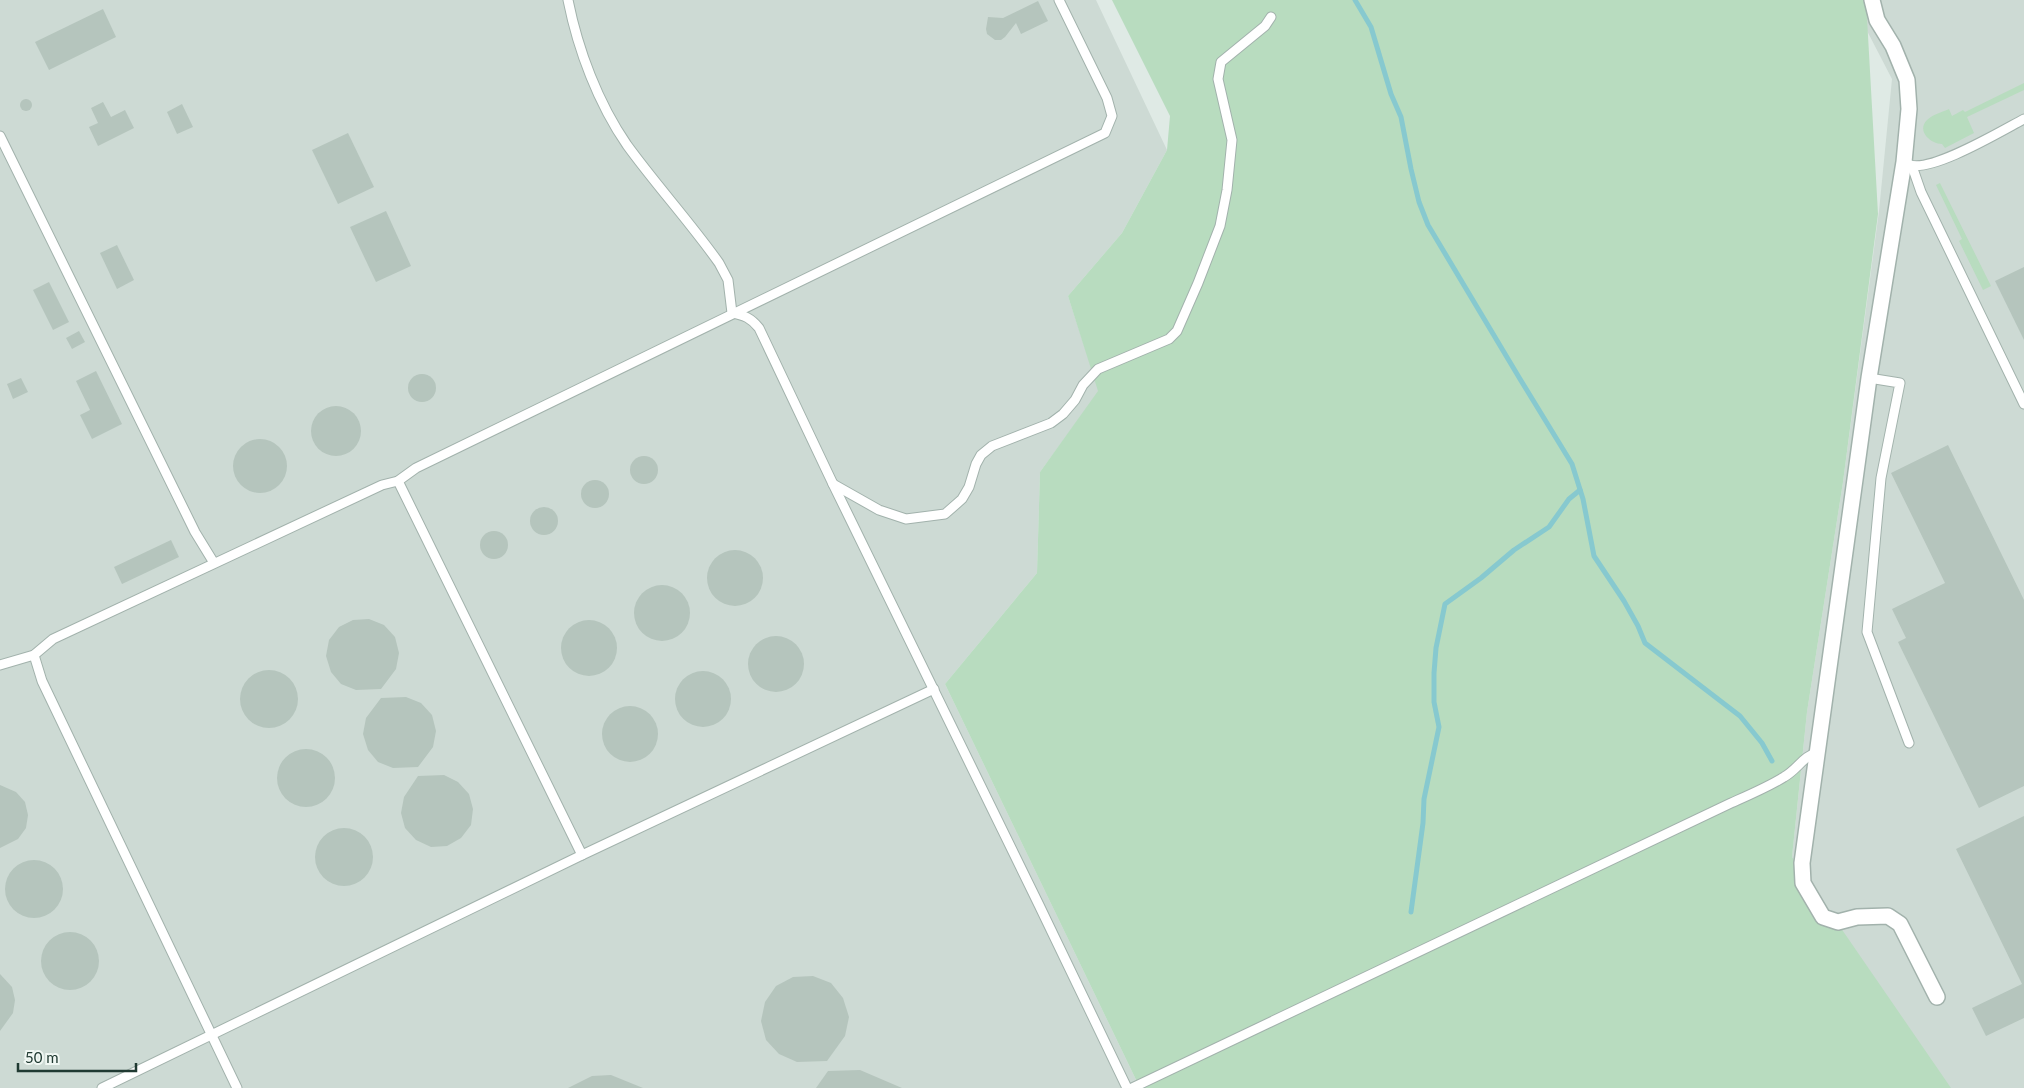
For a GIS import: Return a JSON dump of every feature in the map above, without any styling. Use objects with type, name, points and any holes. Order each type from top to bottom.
[{"type":"street","points":[[1872,0],[1877,20],[1892,46],[1907,80],[1909,109],[1908,164],[1869,378],[1802,863],[1803,883],[1823,917],[1838,922],[1857,917],[1888,916],[1900,924],[1937,997]]},
{"type":"lane","points":[[568,0],[592,81],[611,118],[627,144],[719,263],[728,280],[732,313]]},
{"type":"lane","points":[[0,665],[34,655],[54,639],[382,485],[398,481],[416,468],[1104,133],[1112,116],[1107,98],[1059,0]]},
{"type":"lane","points":[[832,484],[880,510],[906,519],[945,514],[962,499],[969,487],[976,464],[981,455],[1004,441],[1051,423],[1063,414],[1075,400],[1083,385],[1098,370],[1169,339],[1177,331],[1220,226],[1227,190],[1232,140],[1218,79],[1221,62],[1265,26],[1271,17]]},
{"type":"lane","points":[[2024,119],[1979,144],[1938,162],[1908,164],[2024,404]]},
{"type":"lane","points":[[0,136],[195,532],[214,563]]},
{"type":"lane","points":[[732,313],[744,316],[753,321],[759,328],[832,484],[934,689],[1127,1088]]},
{"type":"lane","points":[[1869,378],[1900,383],[1881,478],[1867,632],[1910,743]]},
{"type":"lane","points":[[398,481],[582,855]]},
{"type":"lane","points":[[34,655],[42,681],[237,1088]]},
{"type":"lane","points":[[102,1088],[582,855],[934,689]]},
{"type":"lane","points":[[1132,1088],[1785,777],[1799,766],[1808,755],[1818,752]]},
{"type":"shaded area","points":[[0,0],[1096,0],[1167,150],[1122,233],[1068,296],[1099,391],[1040,472],[1037,573],[945,684],[1140,1088],[0,1088]]},
{"type":"shaded area","points":[[1851,0],[2024,0],[2024,1088],[1921,1088],[1792,857],[1807,712],[1843,482],[1879,211],[1892,79]]},
{"type":"green space","points":[[1112,0],[1866,0],[1878,214],[1843,482],[1807,712],[1792,857],[1951,1088],[1140,1088],[945,684],[1037,573],[1040,472],[1098,391],[1068,296],[1122,233],[1167,150],[1170,116]]},
{"type":"green space","points":[[2024,83],[2024,90],[1967,117],[1974,133],[1945,148],[1942,144],[1933,142],[1926,136],[1923,128],[1924,124],[1934,115],[1949,109],[1952,116],[1963,110],[1965,112]]},
{"type":"green space","points":[[1940,183],[1991,286],[1983,290],[1959,241],[1962,239],[1936,185]]},
{"type":"building","points":[[1038,1],[1048,21],[1021,34],[1016,23],[1001,40],[995,40],[987,34],[988,17],[1003,18]]},
{"type":"building","points":[[103,9],[116,37],[49,70],[35,42]]},
{"type":"building","points":[[24,99],[28,99],[32,105],[28,111],[24,111],[20,107],[20,103]]},
{"type":"building","points":[[103,102],[111,117],[125,110],[134,128],[98,146],[89,127],[98,123],[91,108]]},
{"type":"building","points":[[182,104],[193,127],[177,134],[167,112]]},
{"type":"building","points":[[348,133],[374,187],[338,204],[312,150]]},
{"type":"building","points":[[386,211],[411,266],[376,282],[350,227]]},
{"type":"building","points":[[117,245],[134,280],[117,289],[100,253]]},
{"type":"building","points":[[2024,267],[2024,340],[1995,281]]},
{"type":"building","points":[[49,282],[69,322],[53,330],[33,290]]},
{"type":"building","points":[[79,331],[85,342],[72,349],[66,338]]},
{"type":"building","points":[[96,371],[122,424],[92,439],[80,415],[90,410],[76,381]]},
{"type":"building","points":[[422,374],[432,378],[436,388],[432,398],[422,402],[412,398],[408,388],[412,378]]},
{"type":"building","points":[[21,378],[28,392],[13,399],[7,384]]},
{"type":"building","points":[[336,406],[346,408],[354,413],[359,421],[361,431],[359,441],[354,449],[346,454],[336,456],[326,454],[318,449],[313,441],[311,431],[313,421],[318,413],[326,408]]},
{"type":"building","points":[[260,439],[270,441],[279,447],[285,456],[287,466],[285,476],[279,485],[270,491],[260,493],[250,491],[241,485],[235,476],[233,466],[235,456],[241,447],[250,441]]},
{"type":"building","points":[[1948,445],[2024,600],[2024,786],[1979,808],[1898,642],[1906,638],[1892,609],[1945,583],[1891,473]]},
{"type":"building","points":[[644,456],[654,460],[658,470],[654,480],[644,484],[634,480],[630,470],[634,460]]},
{"type":"building","points":[[595,480],[605,484],[609,494],[605,504],[595,508],[585,504],[581,494],[585,484]]},
{"type":"building","points":[[544,507],[554,511],[558,521],[554,531],[544,535],[534,531],[530,521],[534,511]]},
{"type":"building","points":[[494,531],[504,535],[508,545],[504,555],[494,559],[484,555],[480,545],[484,535]]},
{"type":"building","points":[[171,540],[179,557],[122,584],[114,567]]},
{"type":"building","points":[[729,550],[741,550],[751,554],[759,562],[763,578],[759,594],[751,602],[741,606],[729,606],[719,602],[711,594],[707,584],[707,572],[711,562],[719,554]]},
{"type":"building","points":[[656,585],[668,585],[678,589],[686,597],[690,613],[686,629],[678,637],[668,641],[656,641],[646,637],[638,629],[634,619],[634,607],[638,597],[646,589]]},
{"type":"building","points":[[369,619],[384,625],[395,637],[399,653],[396,669],[381,689],[356,690],[341,684],[331,672],[326,656],[329,640],[339,627],[353,620]]},
{"type":"building","points":[[583,620],[595,620],[605,624],[613,632],[617,648],[613,664],[605,672],[595,676],[583,676],[573,672],[565,664],[561,654],[561,642],[565,632],[573,624]]},
{"type":"building","points":[[770,636],[782,636],[792,640],[800,648],[804,664],[800,680],[792,688],[782,692],[770,692],[760,688],[752,680],[748,670],[748,658],[752,648],[760,640]]},
{"type":"building","points":[[263,670],[275,670],[290,678],[298,693],[298,705],[290,720],[275,728],[263,728],[248,720],[240,705],[240,693],[248,678]]},
{"type":"building","points":[[697,671],[709,671],[719,675],[727,683],[731,699],[727,715],[719,723],[709,727],[697,727],[687,723],[679,715],[675,705],[675,693],[679,683],[687,675]]},
{"type":"building","points":[[406,697],[421,703],[432,715],[436,731],[433,747],[418,767],[393,768],[378,762],[368,750],[363,734],[366,718],[381,698]]},
{"type":"building","points":[[624,706],[636,706],[646,710],[654,718],[658,734],[654,750],[646,758],[636,762],[624,762],[614,758],[606,750],[602,740],[602,728],[606,718],[614,710]]},
{"type":"building","points":[[300,749],[312,749],[327,757],[335,772],[335,784],[327,799],[312,807],[300,807],[285,799],[277,784],[277,772],[285,757]]},
{"type":"building","points":[[444,775],[458,782],[469,794],[473,809],[471,825],[461,838],[447,846],[431,847],[416,840],[405,828],[401,813],[404,797],[418,776]]},
{"type":"building","points":[[0,785],[16,792],[25,802],[28,815],[26,828],[18,839],[0,848]]},
{"type":"building","points":[[2024,816],[2024,1018],[1986,1036],[1972,1008],[2022,984],[1956,849]]},
{"type":"building","points":[[338,828],[350,828],[365,836],[373,851],[373,863],[365,878],[350,886],[338,886],[323,878],[315,863],[315,851],[323,836]]},
{"type":"building","points":[[28,860],[40,860],[55,868],[63,883],[63,895],[55,910],[40,918],[28,918],[13,910],[5,895],[5,883],[13,868]]},
{"type":"building","points":[[64,932],[76,932],[91,940],[99,955],[99,967],[91,982],[76,990],[64,990],[49,982],[41,967],[41,955],[49,940]]},
{"type":"building","points":[[0,974],[12,987],[15,1000],[13,1013],[0,1031]]},
{"type":"building","points":[[813,976],[831,983],[843,998],[849,1017],[845,1036],[827,1061],[797,1062],[779,1054],[766,1040],[761,1021],[765,1002],[776,986],[793,977]]},
{"type":"building","points":[[860,1070],[902,1088],[816,1088],[828,1071]]},
{"type":"building","points":[[611,1075],[643,1088],[568,1088],[592,1076]]},
{"type":"waterway","points":[[1355,0],[1371,27],[1391,94],[1401,117],[1419,202],[1428,225],[1572,464],[1583,499],[1594,556],[1624,601],[1645,643],[1740,716],[1762,743],[1772,761]]},
{"type":"waterway","points":[[1411,912],[1423,823],[1424,799],[1439,727],[1434,702],[1434,673],[1436,648],[1445,604],[1481,578],[1514,550],[1549,527],[1569,499],[1580,490]]}]
